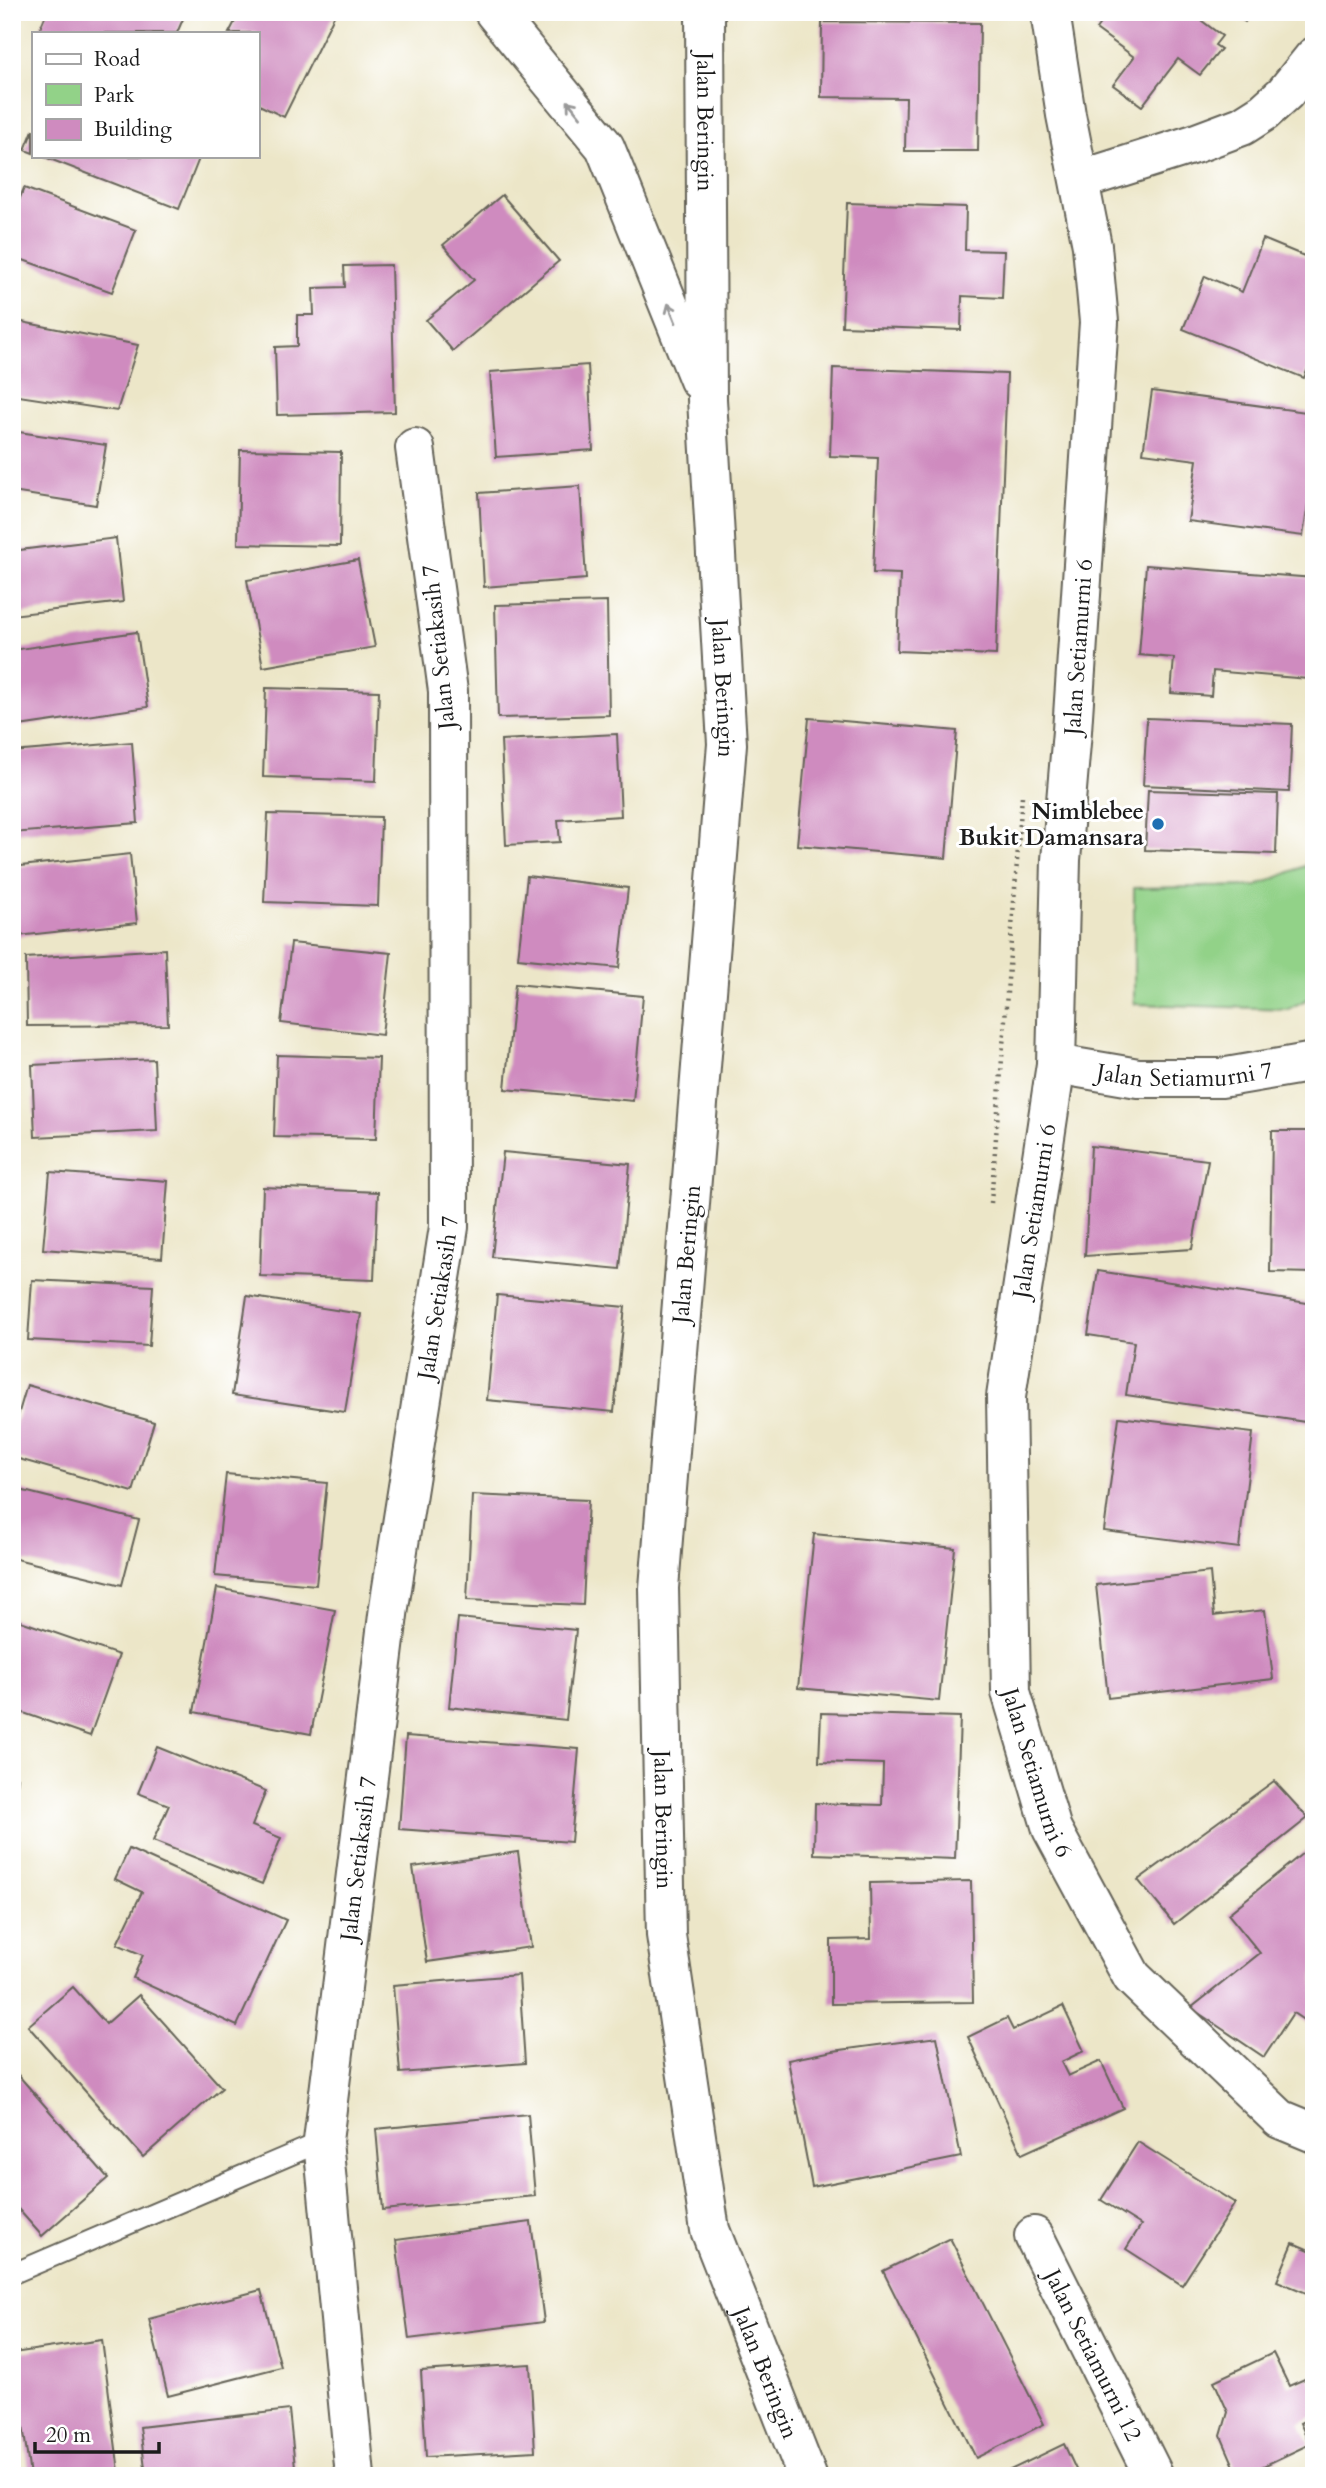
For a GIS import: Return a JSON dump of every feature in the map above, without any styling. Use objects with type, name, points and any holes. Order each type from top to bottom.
[{"type":"street","points":[[494,12],[604,147],[707,399]]},
{"type":"street","name":"Jalan Beringin","points":[[705,12],[707,399],[727,744],[659,1587],[666,1935],[710,2230],[807,2476]]},
{"type":"street","name":"Jalan Setiamurni 6","points":[[1050,12],[1066,115],[1092,246],[1099,322],[1061,860],[1056,1064],[1006,1397],[1011,1692],[1052,1829],[1132,1977],[1280,2119],[1314,2133]]},
{"type":"street","points":[[1080,180],[1242,126],[1286,93],[1314,57]]},
{"type":"street","name":"Jalan Setiakasih 7","points":[[355,2476],[323,2141],[388,1607],[449,1227],[448,691],[415,448]]},
{"type":"street","name":"Jalan Setiamurni 7","points":[[1056,1064],[1138,1078],[1221,1078],[1314,1062]]},
{"type":"street","name":"Jalan Setiamurni 12","points":[[1034,2236],[1154,2476]]},
{"type":"lane","points":[[12,2274],[323,2141]]},
{"type":"path","points":[[990,1215],[1016,859]]},
{"type":"green space","points":[[1314,862],[1314,996],[1288,1009],[1134,1004],[1134,888],[1257,886]]},
{"type":"building","points":[[47,12],[186,12],[177,32],[38,32]]},
{"type":"building","points":[[240,12],[336,12],[284,117],[259,105],[259,32],[230,32]]},
{"type":"building","points":[[1108,12],[1190,12],[1222,36],[1215,45],[1221,49],[1200,75],[1178,59],[1142,106],[1113,85],[1134,57],[1096,29]]},
{"type":"building","points":[[1229,12],[1252,12],[1245,22]]},
{"type":"building","points":[[822,22],[980,23],[978,151],[905,151],[906,98],[821,97]]},
{"type":"building","points":[[32,132],[32,153],[25,150]]},
{"type":"building","points":[[47,158],[199,158],[179,209]]},
{"type":"building","points":[[24,188],[136,230],[112,292],[12,256],[12,218]]},
{"type":"building","points":[[502,195],[559,261],[453,351],[426,320],[474,280],[443,245]]},
{"type":"building","points":[[847,203],[966,207],[965,250],[1004,251],[1002,298],[962,296],[961,330],[842,326]]},
{"type":"building","points":[[1263,239],[1314,260],[1314,355],[1304,378],[1183,329],[1205,276],[1242,292]]},
{"type":"building","points":[[391,265],[395,412],[277,415],[275,347],[297,346],[297,315],[314,315],[313,288],[345,287],[344,266]]},
{"type":"building","points":[[12,320],[138,345],[117,411],[12,395]]},
{"type":"building","points":[[588,365],[593,450],[496,457],[490,372]]},
{"type":"building","points":[[833,368],[1007,374],[996,655],[897,651],[900,574],[873,573],[878,458],[830,456]]},
{"type":"building","points":[[1152,391],[1314,413],[1314,465],[1303,536],[1188,521],[1197,460],[1143,453]]},
{"type":"building","points":[[12,431],[106,445],[96,505],[12,492]]},
{"type":"building","points":[[240,450],[341,452],[340,546],[238,544]]},
{"type":"building","points":[[580,486],[586,579],[484,587],[479,493]]},
{"type":"building","points":[[116,538],[123,602],[12,615],[12,551]]},
{"type":"building","points":[[358,560],[375,647],[263,667],[247,580]]},
{"type":"building","points":[[1146,565],[1314,578],[1308,679],[1213,671],[1211,696],[1171,693],[1174,658],[1139,655]]},
{"type":"building","points":[[607,602],[609,715],[498,718],[495,605]]},
{"type":"building","points":[[137,632],[148,707],[12,727],[12,650]]},
{"type":"building","points":[[266,688],[379,691],[376,781],[263,777]]},
{"type":"building","points":[[809,718],[957,731],[946,858],[797,845]]},
{"type":"building","points":[[1147,718],[1292,724],[1289,792],[1143,785]]},
{"type":"building","points":[[617,734],[621,816],[558,820],[560,842],[506,845],[501,740]]},
{"type":"building","points":[[132,742],[138,823],[12,833],[12,752]]},
{"type":"building","points":[[1148,790],[1278,794],[1276,854],[1145,850]]},
{"type":"building","points":[[268,814],[381,817],[378,906],[264,902]]},
{"type":"building","points":[[130,854],[137,923],[18,936],[12,867]]},
{"type":"building","points":[[527,876],[628,888],[619,968],[518,958]]},
{"type":"building","points":[[291,943],[391,953],[382,1035],[281,1023]]},
{"type":"building","points":[[165,949],[168,1025],[27,1026],[26,958]]},
{"type":"building","points":[[515,984],[643,996],[633,1101],[505,1089]]},
{"type":"building","points":[[277,1055],[379,1058],[376,1139],[274,1137]]},
{"type":"building","points":[[154,1059],[157,1131],[35,1137],[32,1065]]},
{"type":"building","points":[[1272,1131],[1314,1131],[1314,1273],[1270,1272]]},
{"type":"building","points":[[1091,1146],[1208,1160],[1192,1249],[1085,1256]]},
{"type":"building","points":[[503,1152],[630,1164],[620,1269],[492,1257]]},
{"type":"building","points":[[50,1172],[168,1181],[162,1258],[43,1249]]},
{"type":"building","points":[[263,1187],[378,1192],[374,1280],[260,1276]]},
{"type":"building","points":[[1098,1271],[1314,1304],[1312,1423],[1126,1395],[1134,1342],[1088,1335]]},
{"type":"building","points":[[32,1280],[153,1286],[149,1346],[28,1340]]},
{"type":"building","points":[[497,1295],[625,1307],[614,1412],[487,1400]]},
{"type":"building","points":[[247,1296],[361,1314],[345,1412],[232,1395]]},
{"type":"building","points":[[27,1385],[154,1422],[133,1492],[12,1457],[12,1436]]},
{"type":"building","points":[[1119,1417],[1253,1433],[1239,1548],[1104,1531]]},
{"type":"building","points":[[226,1474],[327,1483],[316,1585],[215,1576]]},
{"type":"building","points":[[12,1488],[139,1520],[122,1585],[12,1558]]},
{"type":"building","points":[[472,1495],[588,1500],[583,1605],[467,1600]]},
{"type":"building","points":[[814,1534],[955,1548],[939,1701],[798,1688]]},
{"type":"building","points":[[1210,1572],[1214,1616],[1265,1610],[1273,1679],[1108,1698],[1096,1585]]},
{"type":"building","points":[[217,1588],[335,1610],[311,1734],[194,1712]]},
{"type":"building","points":[[12,1618],[119,1655],[90,1736],[12,1709]]},
{"type":"building","points":[[458,1618],[576,1630],[566,1720],[449,1707]]},
{"type":"building","points":[[821,1713],[960,1717],[955,1859],[814,1854],[815,1803],[882,1805],[883,1764],[819,1762]]},
{"type":"building","points":[[406,1736],[579,1749],[571,1842],[399,1829]]},
{"type":"building","points":[[157,1747],[266,1791],[252,1826],[281,1838],[262,1884],[153,1841],[169,1805],[138,1793]]},
{"type":"building","points":[[12,1777],[18,1778],[14,1808],[12,1808]]},
{"type":"building","points":[[1274,1781],[1308,1818],[1174,1924],[1138,1880]]},
{"type":"building","points":[[1314,1844],[1314,2027],[1293,2013],[1264,2057],[1191,2008],[1260,1953],[1228,1914]]},
{"type":"building","points":[[129,1849],[286,1920],[237,2026],[133,1978],[143,1955],[117,1944],[142,1892],[115,1879]]},
{"type":"building","points":[[518,1852],[531,1947],[427,1962],[413,1867]]},
{"type":"building","points":[[971,1881],[973,2002],[831,2004],[831,1940],[871,1939],[870,1883]]},
{"type":"building","points":[[519,1975],[525,2063],[400,2073],[393,1985]]},
{"type":"building","points":[[73,1987],[106,2024],[139,1995],[222,2088],[143,2157],[28,2026]]},
{"type":"building","points":[[1063,2006],[1084,2051],[1061,2062],[1068,2076],[1101,2061],[1123,2108],[1022,2154],[968,2037],[1007,2018],[1013,2030]]},
{"type":"building","points":[[937,2037],[961,2157],[812,2187],[788,2060]]},
{"type":"building","points":[[12,2068],[108,2178],[42,2236],[12,2202]]},
{"type":"building","points":[[528,2114],[535,2196],[383,2210],[376,2129]]},
{"type":"building","points":[[1138,2142],[1235,2203],[1182,2285],[1126,2249],[1141,2225],[1101,2200]]},
{"type":"building","points":[[531,2222],[544,2322],[409,2339],[396,2240]]},
{"type":"building","points":[[950,2238],[1044,2424],[976,2458],[883,2271]]},
{"type":"building","points":[[1293,2243],[1314,2252],[1314,2296],[1277,2281]]},
{"type":"building","points":[[261,2290],[281,2367],[168,2396],[149,2319]]},
{"type":"building","points":[[102,2340],[119,2472],[89,2476],[30,2476],[13,2353]]},
{"type":"building","points":[[1273,2353],[1289,2386],[1309,2377],[1314,2386],[1314,2416],[1300,2423],[1310,2444],[1259,2468],[1262,2476],[1218,2476],[1217,2474],[1234,2466],[1221,2436],[1228,2412],[1214,2381]]},
{"type":"building","points":[[530,2364],[535,2451],[426,2457],[421,2371]]},
{"type":"building","points":[[289,2410],[296,2476],[146,2476],[140,2427]]},
{"type":"building","points":[[1064,2444],[1079,2476],[998,2476]]},
{"type":"place","name":"Nimblebee Bukit Damansara","points":[[1158,824]]}]
